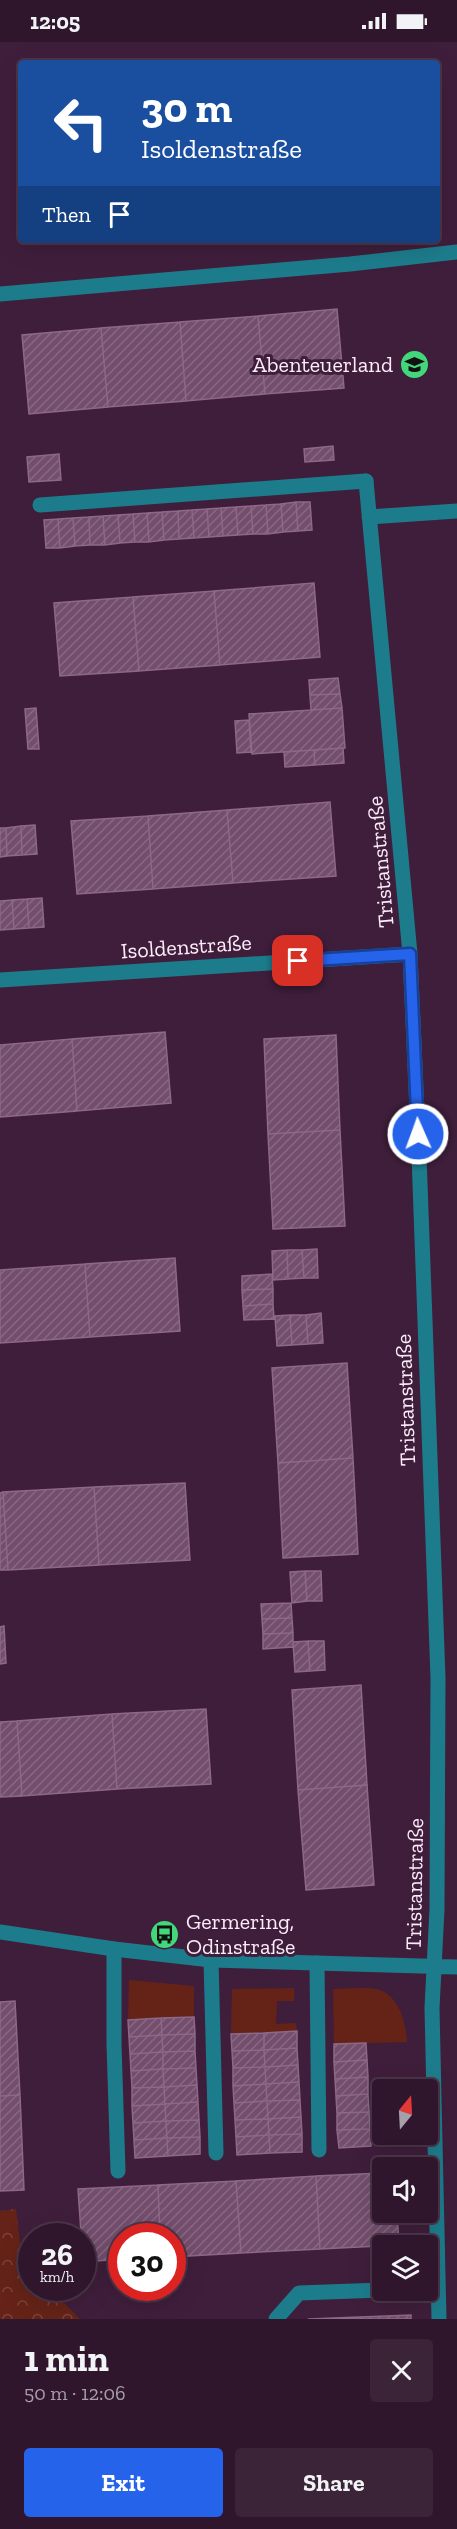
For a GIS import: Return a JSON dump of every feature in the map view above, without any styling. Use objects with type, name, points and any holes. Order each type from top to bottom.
[{"type":"street","points":[[0,294],[350,264],[457,252]]},
{"type":"street","name":"Tristanstraße","points":[[40,505],[366,481],[410,954],[438,1678],[437,1909],[432,2008],[433,2235]]},
{"type":"street","points":[[369,517],[457,511]]},
{"type":"street","name":"Isoldenstraße","points":[[0,980],[410,954]]},
{"type":"street","points":[[0,1932],[114,1949],[211,1960],[457,1967]]},
{"type":"street","points":[[114,1949],[118,2171]]},
{"type":"street","points":[[211,1960],[216,2153]]},
{"type":"street","points":[[317,1963],[319,2150]]},
{"type":"street","points":[[276,2319],[300,2293],[372,2290]]},
{"type":"street","name":"Tristanstraße","points":[[436,2301],[439,2319]]},
{"type":"green space","points":[[129,1980],[194,1986],[194,2017],[128,2020]]},
{"type":"green space","points":[[294,1988],[294,2001],[277,2001],[276,2024],[296,2023],[297,2031],[231,2034],[232,1989]]},
{"type":"green space","points":[[370,1988],[387,1994],[401,2012],[407,2042],[334,2044],[333,1989]]},
{"type":"green space","points":[[16,2209],[18,2301],[62,2301],[80,2319],[0,2319],[0,2211]]},
{"type":"building","points":[[337,309],[344,388],[265,394],[258,316]]},
{"type":"building","points":[[258,316],[265,394],[186,401],[180,322]]},
{"type":"building","points":[[180,322],[186,401],[108,407],[101,328]]},
{"type":"building","points":[[101,328],[108,407],[29,414],[22,335]]},
{"type":"building","points":[[333,446],[334,460],[305,462],[304,449]]},
{"type":"building","points":[[59,454],[61,480],[29,482],[27,457]]},
{"type":"building","points":[[296,502],[298,531],[283,532],[281,504]]},
{"type":"building","points":[[296,502],[310,502],[312,530],[298,531]]},
{"type":"building","points":[[281,504],[283,532],[268,534],[266,505]]},
{"type":"building","points":[[266,505],[268,534],[253,534],[251,506]]},
{"type":"building","points":[[251,506],[253,534],[238,535],[236,507]]},
{"type":"building","points":[[236,507],[238,535],[223,536],[221,508]]},
{"type":"building","points":[[221,508],[223,536],[209,537],[207,509]]},
{"type":"building","points":[[207,509],[209,537],[194,538],[192,510]]},
{"type":"building","points":[[192,510],[194,538],[179,539],[178,511]]},
{"type":"building","points":[[178,511],[179,539],[164,540],[162,512]]},
{"type":"building","points":[[162,512],[164,540],[149,542],[147,513]]},
{"type":"building","points":[[147,513],[149,542],[135,542],[133,514]]},
{"type":"building","points":[[133,514],[135,542],[120,543],[118,515]]},
{"type":"building","points":[[118,515],[120,543],[105,545],[103,516]]},
{"type":"building","points":[[103,516],[105,545],[90,545],[89,517]]},
{"type":"building","points":[[89,517],[90,545],[75,546],[73,518]]},
{"type":"building","points":[[73,518],[75,546],[60,548],[58,519]]},
{"type":"building","points":[[58,519],[60,548],[46,548],[44,520]]},
{"type":"building","points":[[314,583],[320,657],[220,665],[214,591]]},
{"type":"building","points":[[214,591],[220,665],[139,671],[133,597]]},
{"type":"building","points":[[133,597],[139,671],[60,676],[54,603]]},
{"type":"building","points":[[338,678],[340,694],[310,695],[309,680]]},
{"type":"building","points":[[340,694],[342,708],[311,710],[310,695]]},
{"type":"building","points":[[36,708],[39,749],[28,749],[25,709]]},
{"type":"building","points":[[342,708],[345,748],[252,754],[249,714]]},
{"type":"building","points":[[249,720],[251,752],[237,753],[235,721]]},
{"type":"building","points":[[343,748],[344,763],[315,765],[314,750]]},
{"type":"building","points":[[314,750],[315,765],[285,767],[284,752]]},
{"type":"building","points":[[330,802],[336,876],[233,883],[227,810]]},
{"type":"building","points":[[227,810],[233,883],[153,889],[148,816]]},
{"type":"building","points":[[148,816],[153,889],[77,894],[71,821]]},
{"type":"building","points":[[35,825],[37,854],[22,855],[21,826]]},
{"type":"building","points":[[21,826],[22,855],[7,856],[6,828]]},
{"type":"building","points":[[0,828],[6,828],[7,856],[0,857]]},
{"type":"building","points":[[42,898],[44,927],[29,928],[27,899]]},
{"type":"building","points":[[27,899],[29,928],[14,929],[12,900]]},
{"type":"building","points":[[12,900],[14,929],[0,930],[0,901]]},
{"type":"building","points":[[165,1032],[171,1103],[77,1111],[72,1039]]},
{"type":"building","points":[[336,1035],[340,1130],[268,1134],[264,1039]]},
{"type":"building","points":[[72,1039],[77,1111],[0,1117],[0,1045]]},
{"type":"building","points":[[340,1130],[345,1226],[273,1229],[268,1134]]},
{"type":"building","points":[[317,1249],[318,1278],[304,1278],[302,1250]]},
{"type":"building","points":[[287,1250],[302,1250],[304,1278],[288,1279]]},
{"type":"building","points":[[287,1250],[288,1279],[273,1280],[272,1251]]},
{"type":"building","points":[[175,1258],[180,1331],[90,1337],[85,1264]]},
{"type":"building","points":[[85,1264],[90,1337],[0,1343],[0,1270]]},
{"type":"building","points":[[272,1274],[273,1289],[242,1290],[242,1276]]},
{"type":"building","points":[[273,1289],[273,1304],[243,1306],[242,1290]]},
{"type":"building","points":[[273,1304],[274,1319],[244,1320],[243,1306]]},
{"type":"building","points":[[321,1313],[323,1343],[308,1344],[306,1315]]},
{"type":"building","points":[[290,1315],[292,1345],[277,1346],[275,1316]]},
{"type":"building","points":[[290,1315],[306,1315],[308,1344],[292,1345]]},
{"type":"building","points":[[347,1363],[353,1458],[278,1463],[272,1368]]},
{"type":"building","points":[[353,1458],[358,1554],[283,1558],[278,1463]]},
{"type":"building","points":[[185,1483],[190,1560],[99,1565],[94,1487]]},
{"type":"building","points":[[94,1487],[99,1565],[8,1570],[3,1492]]},
{"type":"building","points":[[3,1492],[8,1570],[0,1570],[0,1493]]},
{"type":"building","points":[[305,1571],[321,1571],[322,1601],[307,1601]]},
{"type":"building","points":[[305,1571],[307,1601],[292,1603],[290,1572]]},
{"type":"building","points":[[291,1603],[292,1618],[262,1619],[261,1604]]},
{"type":"building","points":[[292,1618],[293,1633],[263,1634],[262,1619]]},
{"type":"building","points":[[4,1626],[6,1663],[0,1664],[0,1627]]},
{"type":"building","points":[[293,1633],[293,1647],[263,1649],[263,1634]]},
{"type":"building","points":[[308,1641],[310,1671],[295,1672],[293,1642]]},
{"type":"building","points":[[308,1641],[324,1641],[325,1670],[310,1671]]},
{"type":"building","points":[[361,1685],[367,1785],[298,1790],[292,1690]]},
{"type":"building","points":[[206,1709],[211,1784],[117,1789],[112,1714]]},
{"type":"building","points":[[112,1714],[117,1789],[22,1796],[17,1721]]},
{"type":"building","points":[[17,1721],[22,1796],[0,1797],[0,1722]]},
{"type":"building","points":[[367,1785],[374,1885],[306,1890],[298,1790]]},
{"type":"building","points":[[15,2001],[20,2095],[0,2096],[0,2002]]},
{"type":"building","points":[[194,2017],[195,2034],[162,2035],[161,2018]]},
{"type":"building","points":[[161,2018],[162,2035],[129,2037],[128,2020]]},
{"type":"building","points":[[297,2031],[297,2048],[264,2050],[264,2033]]},
{"type":"building","points":[[264,2033],[264,2050],[232,2051],[231,2034]]},
{"type":"building","points":[[195,2034],[195,2051],[163,2052],[162,2035]]},
{"type":"building","points":[[162,2035],[163,2052],[130,2054],[129,2037]]},
{"type":"building","points":[[366,2043],[367,2060],[334,2062],[334,2044]]},
{"type":"building","points":[[297,2048],[298,2065],[265,2067],[264,2050]]},
{"type":"building","points":[[264,2050],[265,2067],[233,2068],[232,2051]]},
{"type":"building","points":[[195,2051],[196,2068],[163,2069],[163,2052]]},
{"type":"building","points":[[163,2052],[163,2069],[131,2071],[130,2054]]},
{"type":"building","points":[[367,2060],[368,2077],[335,2079],[334,2062]]},
{"type":"building","points":[[298,2065],[299,2082],[266,2084],[265,2067]]},
{"type":"building","points":[[265,2067],[266,2084],[233,2086],[233,2068]]},
{"type":"building","points":[[196,2068],[197,2085],[164,2087],[163,2069]]},
{"type":"building","points":[[163,2069],[164,2087],[132,2088],[131,2071]]},
{"type":"building","points":[[368,2077],[368,2094],[336,2096],[335,2079]]},
{"type":"building","points":[[299,2082],[300,2100],[267,2101],[266,2084]]},
{"type":"building","points":[[266,2084],[267,2101],[234,2103],[233,2086]]},
{"type":"building","points":[[197,2085],[198,2102],[165,2104],[164,2087]]},
{"type":"building","points":[[164,2087],[165,2104],[132,2106],[132,2088]]},
{"type":"building","points":[[368,2094],[369,2112],[337,2113],[336,2096]]},
{"type":"building","points":[[20,2095],[24,2190],[0,2191],[0,2096]]},
{"type":"building","points":[[300,2100],[301,2117],[268,2119],[267,2101]]},
{"type":"building","points":[[267,2101],[268,2119],[235,2120],[234,2103]]},
{"type":"building","points":[[198,2102],[199,2120],[166,2121],[165,2104]]},
{"type":"building","points":[[165,2104],[166,2121],[133,2123],[132,2106]]},
{"type":"building","points":[[369,2112],[370,2129],[337,2130],[337,2113]]},
{"type":"building","points":[[301,2117],[302,2134],[269,2135],[268,2119]]},
{"type":"building","points":[[268,2119],[269,2135],[236,2137],[235,2120]]},
{"type":"building","points":[[199,2120],[200,2137],[167,2138],[166,2121]]},
{"type":"building","points":[[166,2121],[167,2138],[134,2140],[133,2123]]},
{"type":"building","points":[[370,2129],[371,2146],[339,2148],[337,2130]]},
{"type":"building","points":[[302,2134],[302,2152],[270,2153],[269,2135]]},
{"type":"building","points":[[269,2135],[270,2153],[237,2155],[236,2137]]},
{"type":"building","points":[[200,2137],[200,2154],[168,2156],[167,2138]]},
{"type":"building","points":[[167,2138],[168,2156],[135,2158],[134,2140]]},
{"type":"building","points":[[372,2173],[372,2223],[398,2223],[398,2235],[372,2235],[372,2246],[320,2249],[316,2176]]},
{"type":"building","points":[[316,2176],[320,2249],[241,2253],[236,2181]]},
{"type":"building","points":[[236,2181],[241,2253],[186,2256],[186,2223],[159,2223],[158,2185]]},
{"type":"building","points":[[158,2185],[159,2223],[108,2223],[108,2260],[96,2261],[96,2223],[80,2223],[78,2189]]},
{"type":"building","points":[[411,2315],[411,2319],[308,2319]]},
{"type":"place","name":"Abenteuerland","points":[[414,364]]},
{"type":"place","name":"Germering, Odinstraße","points":[[165,1934]]},
{"type":"route","points":[[298,961],[410,954],[418,1134]]}]
